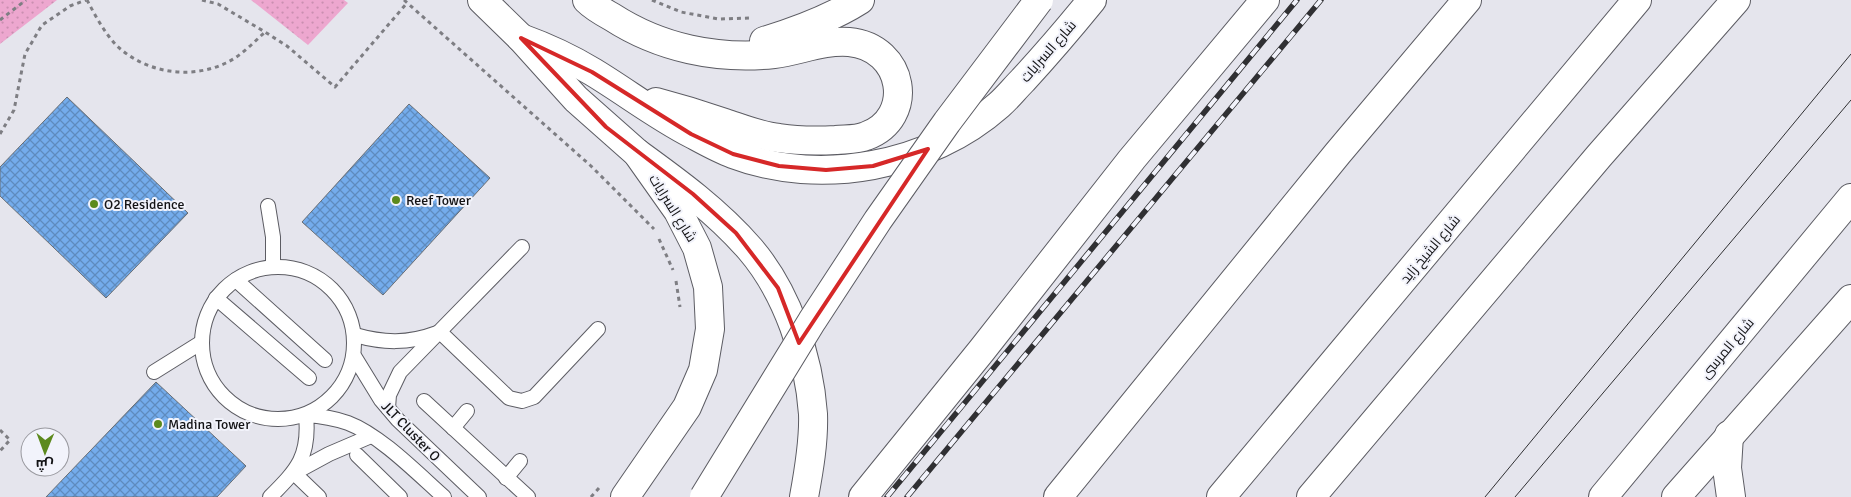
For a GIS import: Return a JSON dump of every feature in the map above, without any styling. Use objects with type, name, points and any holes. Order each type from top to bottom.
[{"type":"main road","name":"شارع السرايات","points":[[482,0],[521,38],[576,99],[637,152],[678,211],[698,248],[708,287],[710,328],[703,370],[687,407],[615,490]]},
{"type":"main road","points":[[586,0],[628,27],[670,45],[701,52],[746,56],[776,54],[824,44],[860,43],[874,49],[886,59],[895,73],[898,88],[896,104],[890,118],[879,129],[865,137],[837,140],[779,138],[758,134],[692,112],[626,94]]},
{"type":"main road","points":[[701,52],[752,44],[800,30],[860,0]]},
{"type":"main road","points":[[704,497],[812,321],[878,220],[947,122],[1039,0]]},
{"type":"main road","name":"شارع السرايات","points":[[521,38],[563,56],[691,134],[733,154],[779,166],[826,170],[873,166],[927,149],[961,132],[999,105],[1038,64],[1092,0]]},
{"type":"main road","points":[[863,497],[982,350],[1132,158],[1265,0]]},
{"type":"main road","points":[[1058,497],[1338,153],[1466,0]]},
{"type":"main road","name":"شارع الشيخ زايد","points":[[1221,497],[1637,0]]},
{"type":"main road","points":[[1311,497],[1592,164],[1736,0]]},
{"type":"main road","points":[[637,152],[693,194],[719,217],[751,250],[778,288],[802,353],[813,414],[812,445],[804,497]]},
{"type":"main road","name":"شارع المرسى","points":[[1603,497],[1851,198]]},
{"type":"main road","points":[[1676,497],[1851,299]]},
{"type":"main road","points":[[1730,435],[1727,468],[1731,497]]},
{"type":"lane","points":[[268,206],[273,237],[273,267]]},
{"type":"lane","points":[[388,408],[389,396],[400,372],[522,246]]},
{"type":"lane","name":"JLT Cluster O","points":[[306,415],[329,402],[346,381],[354,356],[355,335],[350,316],[341,299],[327,285],[311,275],[293,269],[273,267],[260,269],[236,280],[216,298],[208,311],[202,342],[205,367],[216,389],[234,406],[257,417],[282,420],[306,415],[328,417],[350,424],[371,436],[444,497]]},
{"type":"lane","points":[[236,280],[325,360]]},
{"type":"lane","points":[[216,298],[309,378]]},
{"type":"lane","points":[[440,332],[509,398],[522,401],[534,397],[598,329]]},
{"type":"lane","points":[[355,335],[373,340],[392,342],[409,341],[440,332]]},
{"type":"lane","points":[[154,372],[202,342]]},
{"type":"lane","name":"JLT Cluster O","points":[[354,356],[367,379],[388,408],[415,438],[479,497]]},
{"type":"lane","points":[[424,401],[528,497]]},
{"type":"lane","points":[[453,428],[467,411]]},
{"type":"lane","points":[[270,497],[294,472],[306,448],[308,432],[306,415]]},
{"type":"lane","points":[[294,472],[371,436]]},
{"type":"lane","points":[[357,455],[393,495]]},
{"type":"lane","points":[[506,478],[520,461]]},
{"type":"lane","points":[[294,472],[319,497]]},
{"type":"path","points":[[0,20],[26,0]]},
{"type":"path","points":[[0,134],[14,110],[25,54],[42,25],[70,6],[86,0],[101,25],[116,44],[134,59],[157,69],[180,73],[205,71],[227,62],[247,49],[265,32]]},
{"type":"path","points":[[202,0],[218,4],[287,46],[335,87],[406,2],[591,166],[655,229]]},
{"type":"path","points":[[652,0],[681,12],[718,19],[757,18]]},
{"type":"path","points":[[659,238],[675,275],[680,312]]},
{"type":"path","points":[[0,430],[10,440],[0,451]]},
{"type":"path","points":[[591,497],[615,490]]},
{"type":"highlighted area","points":[[521,38],[592,72],[691,134],[733,154],[779,166],[826,170],[873,166],[928,149],[799,343],[778,288],[736,233],[693,194],[606,127]]},
{"type":"shaded area","points":[[0,0],[57,0],[0,44]]},
{"type":"shaded area","points":[[251,0],[344,0],[348,3],[308,45]]},
{"type":"building","name":"O2 Residence","points":[[67,97],[188,213],[106,298],[0,196],[0,167]]},
{"type":"building","name":"Reef Tower","points":[[409,104],[490,178],[383,295],[302,222]]},
{"type":"building","name":"Madina Tower","points":[[156,382],[246,466],[217,497],[46,497],[65,477],[70,477],[70,472]]},
{"type":"tram line","points":[[1485,497],[1851,54]]},
{"type":"tram line","points":[[1515,497],[1851,100]]},
{"type":"railway","points":[[887,497],[1297,0]]},
{"type":"railway","points":[[907,497],[1321,0]]},
{"type":"place","name":"Reef Tower","points":[[396,200]]},
{"type":"place","name":"O2 Residence","points":[[94,204]]},
{"type":"place","name":"Madina Tower","points":[[158,424]]}]
